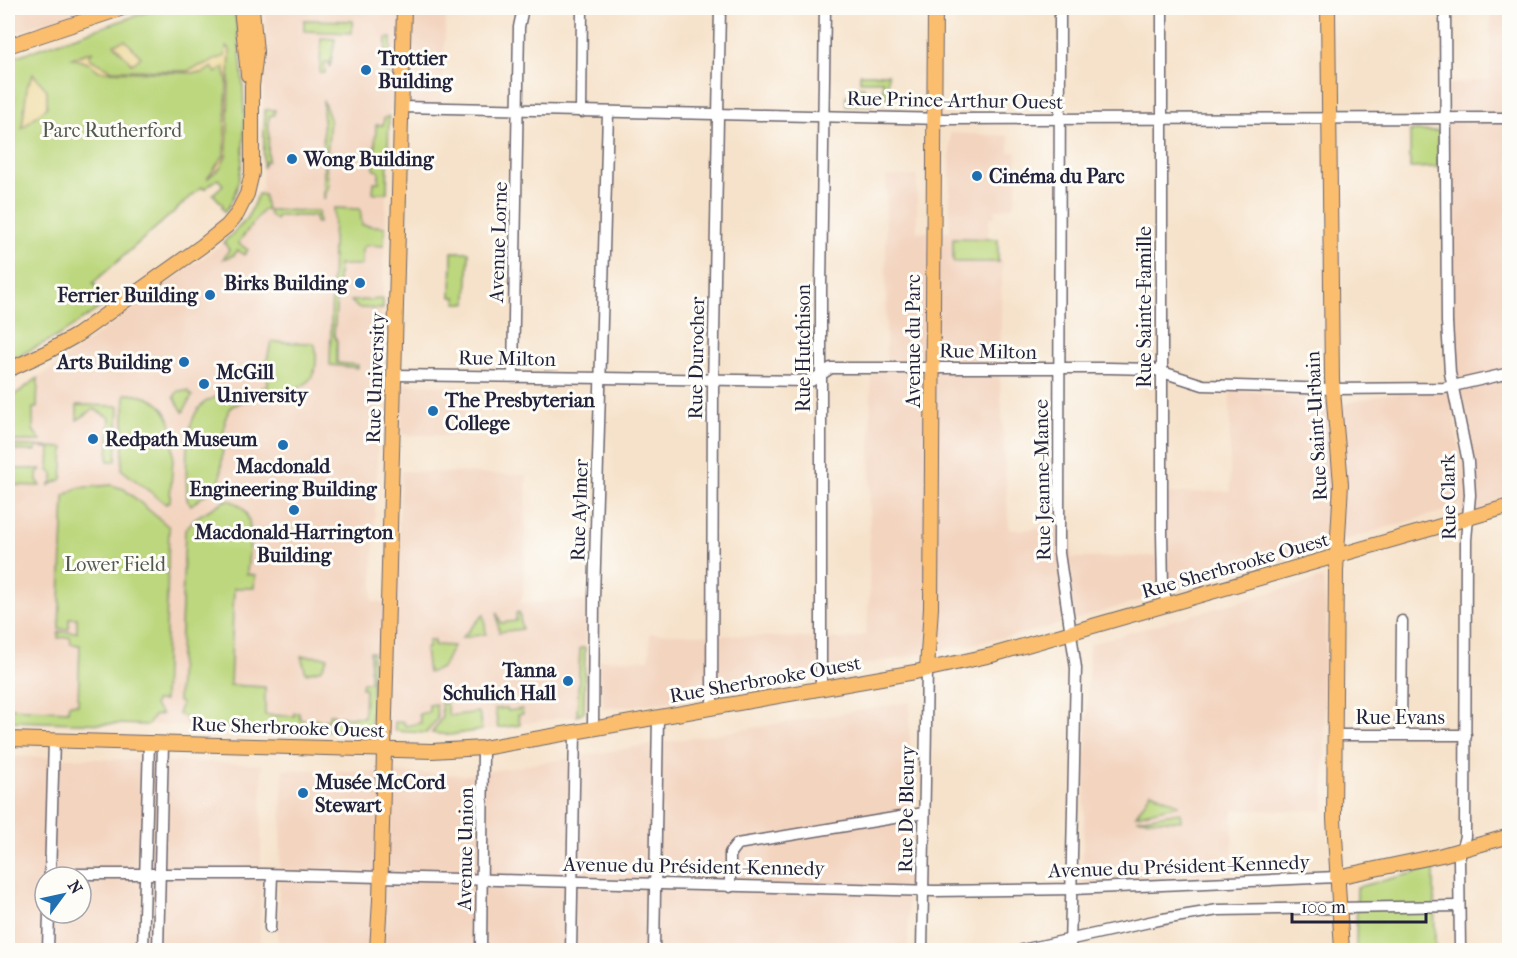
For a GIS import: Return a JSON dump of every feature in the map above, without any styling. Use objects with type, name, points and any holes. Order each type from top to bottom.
[{"type":"main road","points":[[8,46],[123,8]]},
{"type":"main road","points":[[241,8],[248,75],[252,86]]},
{"type":"main road","points":[[8,370],[77,335],[227,226],[237,214],[251,184],[252,86],[256,52],[252,8]]},
{"type":"main road","name":"Rue University","points":[[377,951],[381,878],[405,8]]},
{"type":"main road","name":"Rue Saint-Urbain","points":[[1328,8],[1332,389],[1341,475],[1337,556],[1334,819],[1342,951]]},
{"type":"main road","name":"Avenue du Parc","points":[[927,669],[930,629],[935,9]]},
{"type":"main road","name":"Rue Sherbrooke Ouest","points":[[8,739],[384,750],[453,751],[483,748],[927,669],[1009,651],[1509,506]]},
{"type":"main road","points":[[1337,877],[1509,836]]},
{"type":"street","name":"Avenue Lorne","points":[[513,376],[519,27],[523,8]]},
{"type":"street","points":[[580,112],[582,8]]},
{"type":"street","name":"Rue Durocher","points":[[712,708],[713,379],[720,8]]},
{"type":"street","name":"Rue Hutchison","points":[[820,688],[825,8]]},
{"type":"street","name":"Rue Jeanne-Mance","points":[[1060,8],[1059,553],[1076,658],[1073,889],[1070,946]]},
{"type":"street","name":"Rue Sainte-Famille","points":[[1162,8],[1162,544],[1163,586],[1167,605]]},
{"type":"street","name":"Rue Clark","points":[[1445,8],[1447,321],[1452,387],[1468,462],[1465,836],[1461,849],[1460,951]]},
{"type":"street","name":"Rue Prince-Arthur Ouest","points":[[401,107],[934,119],[1509,118]]},
{"type":"street","name":"Rue Aylmer","points":[[593,729],[593,610],[608,113]]},
{"type":"street","name":"Rue Milton","points":[[395,375],[811,381],[831,368],[1120,369],[1163,371],[1203,385],[1332,389],[1452,387],[1509,373]]},
{"type":"street","points":[[1401,734],[1402,621]]},
{"type":"street","name":"Rue De Bleury","points":[[922,951],[927,669]]},
{"type":"street","points":[[654,951],[658,717]]},
{"type":"street","points":[[572,951],[575,732]]},
{"type":"street","name":"Rue Evans","points":[[1335,735],[1466,735]]},
{"type":"street","points":[[50,865],[54,740]]},
{"type":"street","points":[[156,743],[158,951]]},
{"type":"street","points":[[142,951],[145,874],[156,743]]},
{"type":"street","name":"Avenue Union","points":[[481,951],[483,748]]},
{"type":"street","points":[[730,887],[730,853],[737,843],[924,813]]},
{"type":"street","points":[[270,928],[272,874]]},
{"type":"street","name":"Avenue du Président-Kennedy","points":[[93,875],[272,874],[656,886],[815,886],[922,890],[1073,889],[1337,877]]},
{"type":"street","points":[[1022,951],[1070,946],[1163,919],[1218,910],[1460,906]]},
{"type":"street","points":[[48,951],[49,925]]},
{"type":"shaded area","points":[[8,8],[90,8],[8,35]]},
{"type":"shaded area","name":"McGill University","points":[[266,8],[446,8],[442,105],[389,111],[372,601],[397,604],[401,471],[527,475],[523,596],[519,603],[586,601],[584,711],[579,715],[448,736],[409,732],[8,721],[8,396],[46,372],[220,245],[238,230],[250,212],[262,187]]},
{"type":"shaded area","points":[[1490,8],[1509,8],[1509,504],[1461,518],[1461,501],[1454,508],[1036,631],[693,699],[603,709],[598,660],[649,659],[650,633],[842,639],[866,635],[869,601],[871,365],[886,365],[886,176],[917,176],[917,232],[950,232],[950,133],[1009,136],[1009,152],[1017,152],[1016,198],[1012,207],[995,210],[995,217],[989,217],[988,238],[998,239],[998,261],[1002,261],[1000,380],[1009,530],[1072,527],[1072,558],[1157,556],[1160,494],[1230,491],[1230,388],[1345,404],[1385,394],[1450,390],[1459,447],[1461,499],[1463,448],[1446,332],[1443,85],[1490,79]]},
{"type":"shaded area","name":"The Presbyterian College","points":[[402,384],[465,387],[464,436],[401,435]]},
{"type":"shaded area","points":[[1323,578],[1326,609],[1324,811],[1233,810],[1232,873],[1082,885],[1089,644]]},
{"type":"shaded area","points":[[910,702],[908,950],[277,950],[283,769],[466,775]]},
{"type":"shaded area","points":[[8,756],[262,764],[260,950],[8,950]]},
{"type":"green space","name":"Parc Rutherford","points":[[159,8],[234,8],[243,83],[244,113],[241,170],[235,194],[225,212],[223,205],[213,194],[223,185],[218,179],[204,189],[202,187],[93,283],[108,302],[60,335],[8,361],[8,59]]},
{"type":"green space","points":[[304,20],[353,21],[352,33],[304,31]]},
{"type":"green space","points":[[321,38],[335,39],[330,67],[329,62],[325,62],[325,73],[320,73]]},
{"type":"green space","points":[[386,38],[391,38],[390,89],[385,88]]},
{"type":"green space","points":[[860,74],[888,74],[888,97],[883,97],[883,81],[860,81]]},
{"type":"green space","points":[[854,87],[864,87],[864,93],[873,93],[872,105],[846,105],[846,96],[854,95]]},
{"type":"green space","points":[[323,100],[330,119],[326,167],[329,185],[324,200]]},
{"type":"green space","points":[[265,110],[275,110],[274,115],[269,116],[268,161],[265,162],[263,168]]},
{"type":"green space","points":[[389,116],[387,193],[373,193],[374,182],[379,182],[379,171],[374,170],[376,125],[383,125],[384,118]]},
{"type":"green space","points":[[1410,131],[1439,131],[1438,167],[1410,168]]},
{"type":"green space","points":[[258,194],[264,195],[267,210],[263,210],[238,243],[248,250],[244,255],[238,250],[234,255],[223,259],[229,250],[224,242],[247,219]]},
{"type":"green space","points":[[334,208],[360,209],[362,225],[385,227],[384,246],[367,245],[362,249],[362,265],[339,265],[334,335],[337,341],[337,363],[358,365],[358,368],[330,365]]},
{"type":"green space","points":[[269,210],[318,211],[319,223],[316,223],[315,216],[277,216],[276,220],[269,214]]},
{"type":"green space","points":[[953,238],[998,239],[998,262],[953,262]]},
{"type":"green space","points":[[452,252],[469,252],[467,303],[456,303],[456,297],[451,297]]},
{"type":"green space","points":[[383,299],[383,309],[358,308],[351,301]]},
{"type":"green space","points":[[271,342],[314,343],[316,361],[313,374],[306,383],[296,389],[242,402],[231,407],[225,419],[220,484],[191,505],[187,500],[186,457],[191,426],[196,413],[204,403],[216,397],[245,397],[245,395],[263,391],[263,387],[268,386],[267,360]]},
{"type":"green space","points":[[38,378],[37,408],[33,408],[33,430],[41,441],[8,441],[8,400]]},
{"type":"green space","points":[[178,391],[188,391],[192,396],[183,412],[174,397]]},
{"type":"green space","points":[[125,394],[146,397],[160,405],[168,416],[173,448],[170,501],[166,504],[122,470]]},
{"type":"green space","points":[[77,405],[119,406],[116,461],[108,461],[110,418],[94,409],[77,420]]},
{"type":"green space","points":[[8,445],[64,448],[62,479],[48,486],[53,481],[53,474],[49,470],[50,448],[36,447],[36,451],[8,450]]},
{"type":"green space","points":[[8,469],[41,469],[37,473],[37,480],[41,486],[8,485]]},
{"type":"green space","name":"Lower Field","points":[[111,485],[124,489],[169,527],[164,701],[155,701],[154,706],[162,714],[154,716],[148,725],[8,721],[8,708],[68,711],[69,704],[78,704],[80,645],[71,644],[70,637],[58,638],[59,632],[77,632],[77,618],[69,618],[69,629],[59,629],[64,496],[77,488]]},
{"type":"green space","points":[[226,500],[237,504],[244,510],[248,519],[250,540],[247,574],[255,575],[254,588],[234,588],[230,685],[265,687],[265,715],[294,716],[294,713],[299,713],[300,720],[329,720],[329,714],[334,714],[335,717],[364,717],[365,688],[362,688],[363,682],[370,682],[370,652],[373,652],[371,731],[190,727],[185,717],[178,714],[182,703],[178,702],[185,530],[195,518]]},
{"type":"green space","points":[[519,612],[522,629],[499,632],[497,613],[501,623],[516,621],[516,613]]},
{"type":"green space","points":[[484,614],[486,634],[462,638]]},
{"type":"green space","points":[[428,641],[434,641],[434,645],[453,646],[442,668],[428,673],[425,649],[428,648]]},
{"type":"green space","points":[[580,648],[585,648],[584,711],[577,716]]},
{"type":"green space","points":[[301,656],[328,657],[322,669],[306,673]]},
{"type":"green space","points":[[441,703],[446,703],[449,716],[479,712],[482,730],[450,735],[432,733],[442,717]]},
{"type":"green space","points":[[436,704],[437,719],[426,733],[395,731],[395,722],[404,722],[405,726],[421,723],[419,714],[429,712],[429,705]]},
{"type":"green space","points":[[507,708],[508,711],[522,709],[523,714],[518,715],[520,725],[498,728],[495,709]]},
{"type":"green space","points":[[1151,792],[1178,804],[1178,805],[1136,815]]},
{"type":"green space","points":[[1180,812],[1181,821],[1137,819]]},
{"type":"green space","points":[[1434,868],[1435,950],[1356,950],[1357,887]]},
{"type":"sand","points":[[125,40],[141,57],[132,64],[114,44]]},
{"type":"sand","points":[[226,47],[230,49],[227,153],[221,167],[207,179],[224,155],[227,80],[224,67],[216,73],[212,67],[203,73],[99,71],[90,64],[72,58],[93,51],[89,55],[90,59],[112,70],[187,71],[225,56]]},
{"type":"sand","points":[[33,74],[47,90],[47,107],[22,128],[27,87]]},
{"type":"place","name":"Trottier Building","points":[[366,70]]},
{"type":"place","name":"Wong Building","points":[[292,159]]},
{"type":"place","name":"Cinéma du Parc","points":[[977,176]]},
{"type":"place","name":"Birks Building","points":[[360,283]]},
{"type":"place","name":"Ferrier Building","points":[[210,295]]},
{"type":"place","name":"Arts Building","points":[[184,362]]},
{"type":"place","name":"McGill University","points":[[204,384]]},
{"type":"place","name":"The Presbyterian College","points":[[433,411]]},
{"type":"place","name":"Redpath Museum","points":[[93,439]]},
{"type":"place","name":"Macdonald Engineering Building","points":[[283,445]]},
{"type":"place","name":"Macdonald-Harrington Building","points":[[294,510]]},
{"type":"place","name":"Tanna Schulich Hall","points":[[568,681]]},
{"type":"place","name":"Musée McCord Stewart","points":[[303,793]]}]
